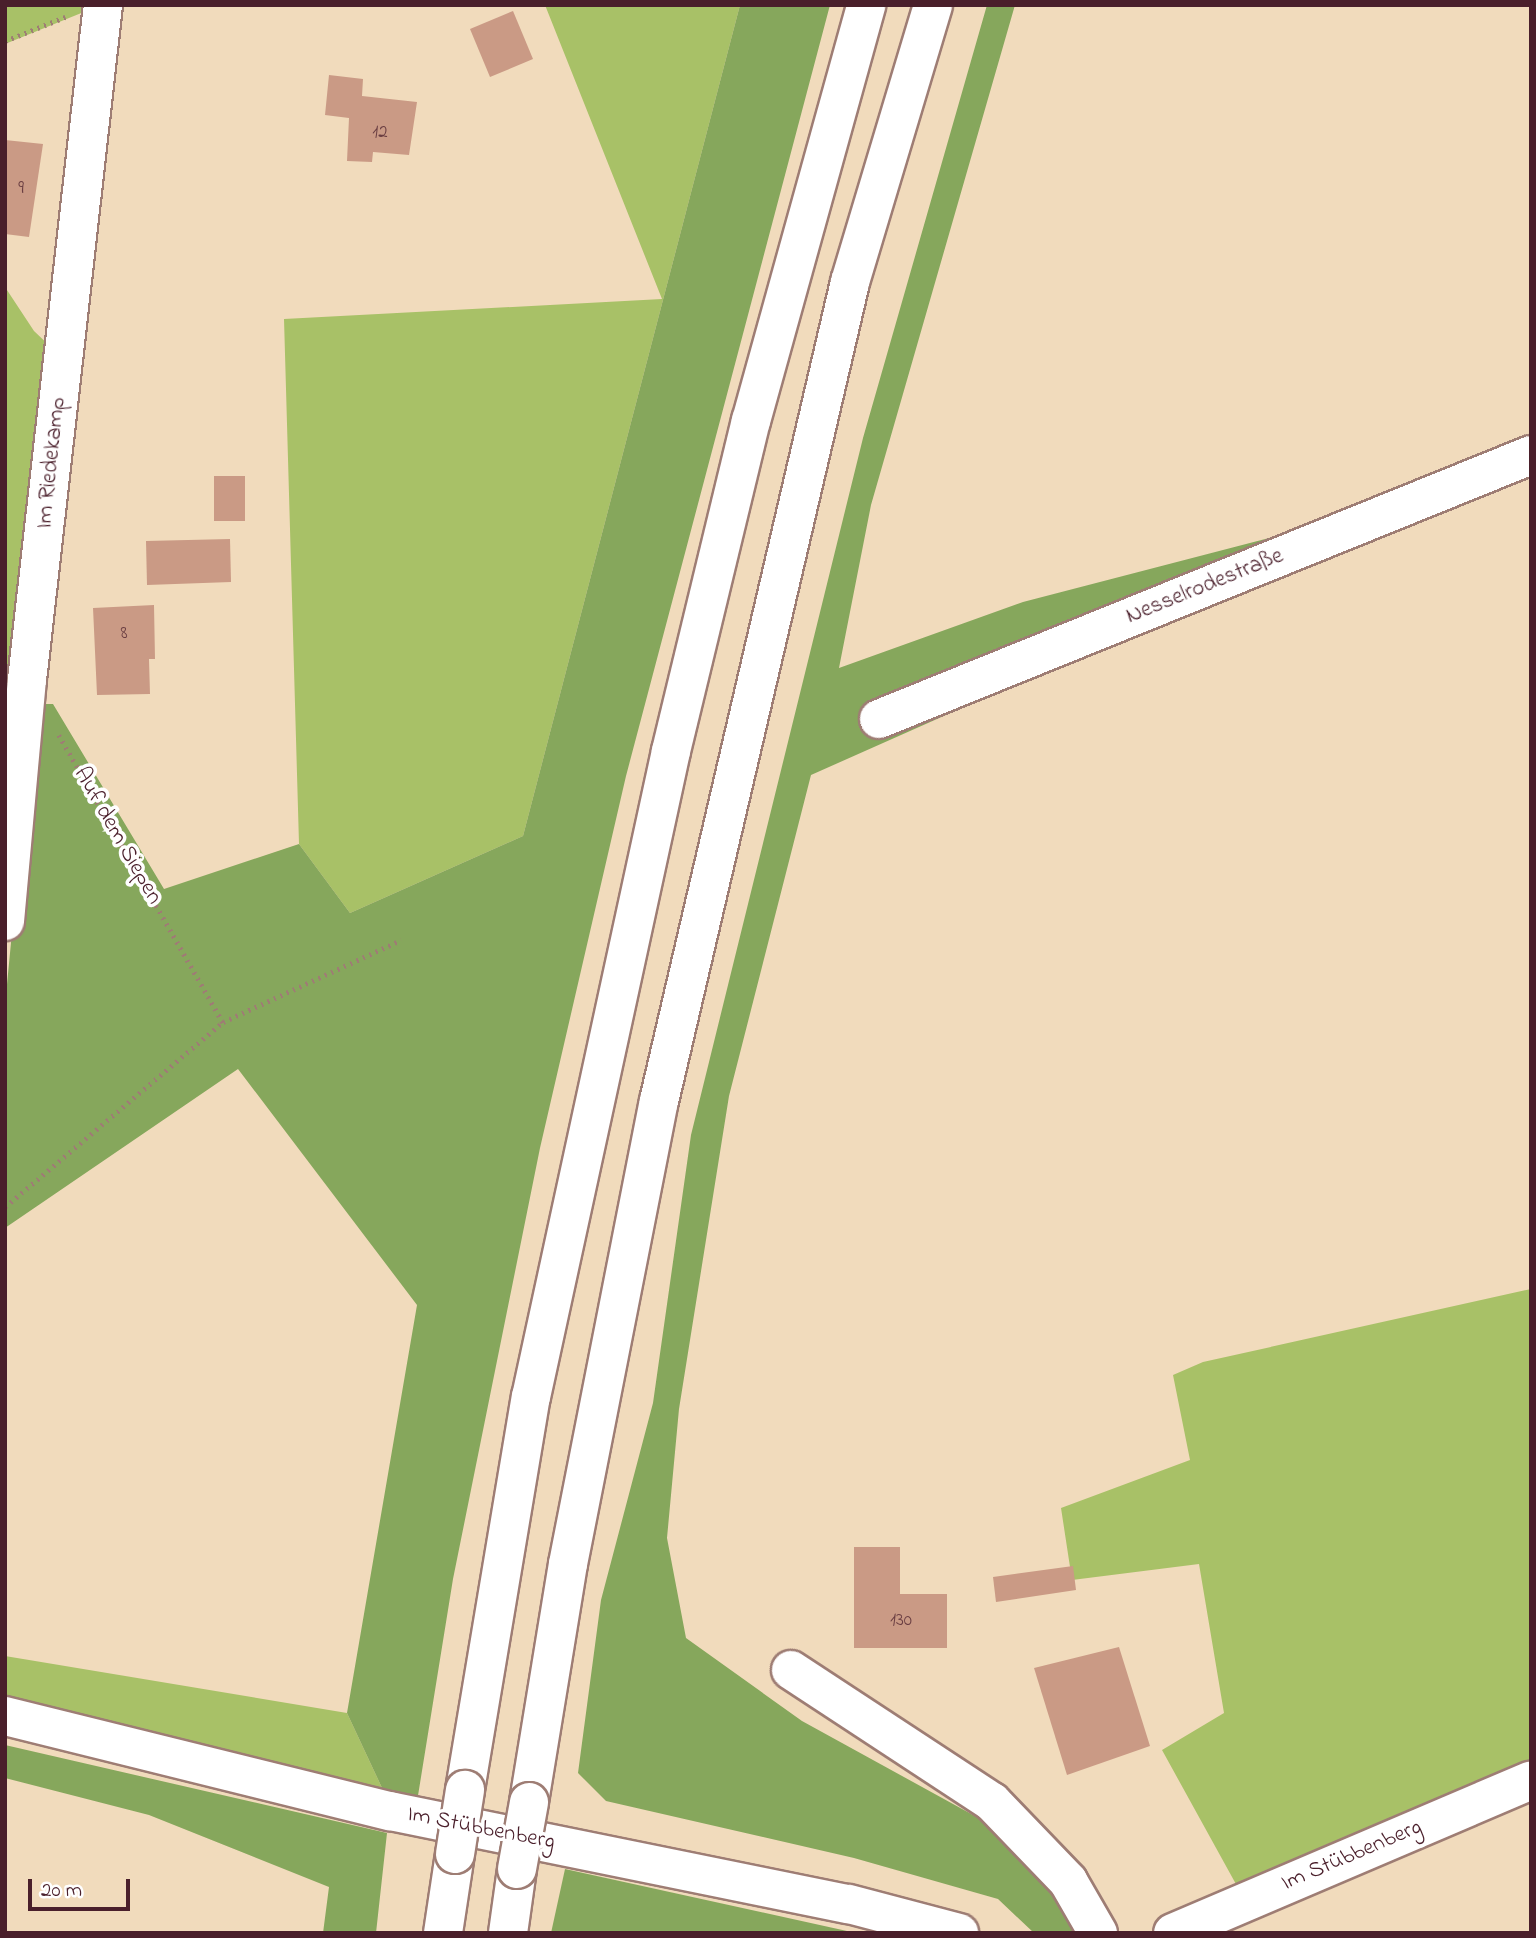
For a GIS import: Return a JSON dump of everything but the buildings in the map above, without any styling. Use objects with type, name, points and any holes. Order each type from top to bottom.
[{"type":"main road","points":[[443,1933],[531,1397],[671,751],[751,421],[866,5]]},
{"type":"main road","points":[[508,1933],[568,1564],[662,1087],[850,282],[933,5]]},
{"type":"main road","name":"Im Riedekamp","points":[[5,921],[16,666],[86,10]]},
{"type":"main road","name":"Nesselrodestraße","points":[[879,719],[1531,455]]},
{"type":"main road","points":[[790,1670],[992,1802],[1068,1881],[1098,1933]]},
{"type":"main road","name":"Im Stübbenberg","points":[[5,1716],[390,1811],[849,1904],[959,1933]]},
{"type":"main road","name":"Im Stübbenberg","points":[[1173,1933],[1531,1780]]},
{"type":"path","points":[[5,41],[86,10]]},
{"type":"path","name":"Auf dem Siepen","points":[[54,727],[223,1022]]},
{"type":"path","points":[[5,1207],[223,1022],[401,940]]},
{"type":"green space","points":[[5,5],[101,5],[5,44]]},
{"type":"green space","points":[[545,5],[740,5],[523,836],[350,913],[299,844],[284,319],[662,299]]},
{"type":"green space","points":[[740,5],[830,5],[626,776],[540,1148],[453,1579],[416,1808],[390,1805],[347,1713],[417,1305],[238,1069],[5,1228],[5,1005],[34,704],[53,704],[164,889],[299,844],[350,913],[523,836]]},
{"type":"green space","points":[[987,5],[1015,5],[871,505],[839,668],[1023,602],[1308,528],[1009,687],[811,775],[729,1096],[679,1409],[667,1538],[686,1638],[802,1721],[1004,1832],[1086,1933],[1034,1933],[998,1899],[854,1858],[606,1801],[578,1773],[601,1600],[653,1403],[691,1135],[863,438]]},
{"type":"green space","points":[[5,287],[34,331],[54,350],[5,830]]},
{"type":"green space","points":[[1531,1289],[1531,1761],[1237,1886],[1162,1750],[1224,1713],[1199,1564],[1072,1580],[1061,1508],[1190,1460],[1173,1375],[1203,1362]]},
{"type":"green space","points":[[5,1656],[347,1713],[390,1805],[5,1707]]},
{"type":"green space","points":[[5,1745],[387,1833],[376,1933],[323,1933],[329,1887],[149,1815],[5,1778]]},
{"type":"green space","points":[[565,1869],[856,1933],[551,1933]]}]
